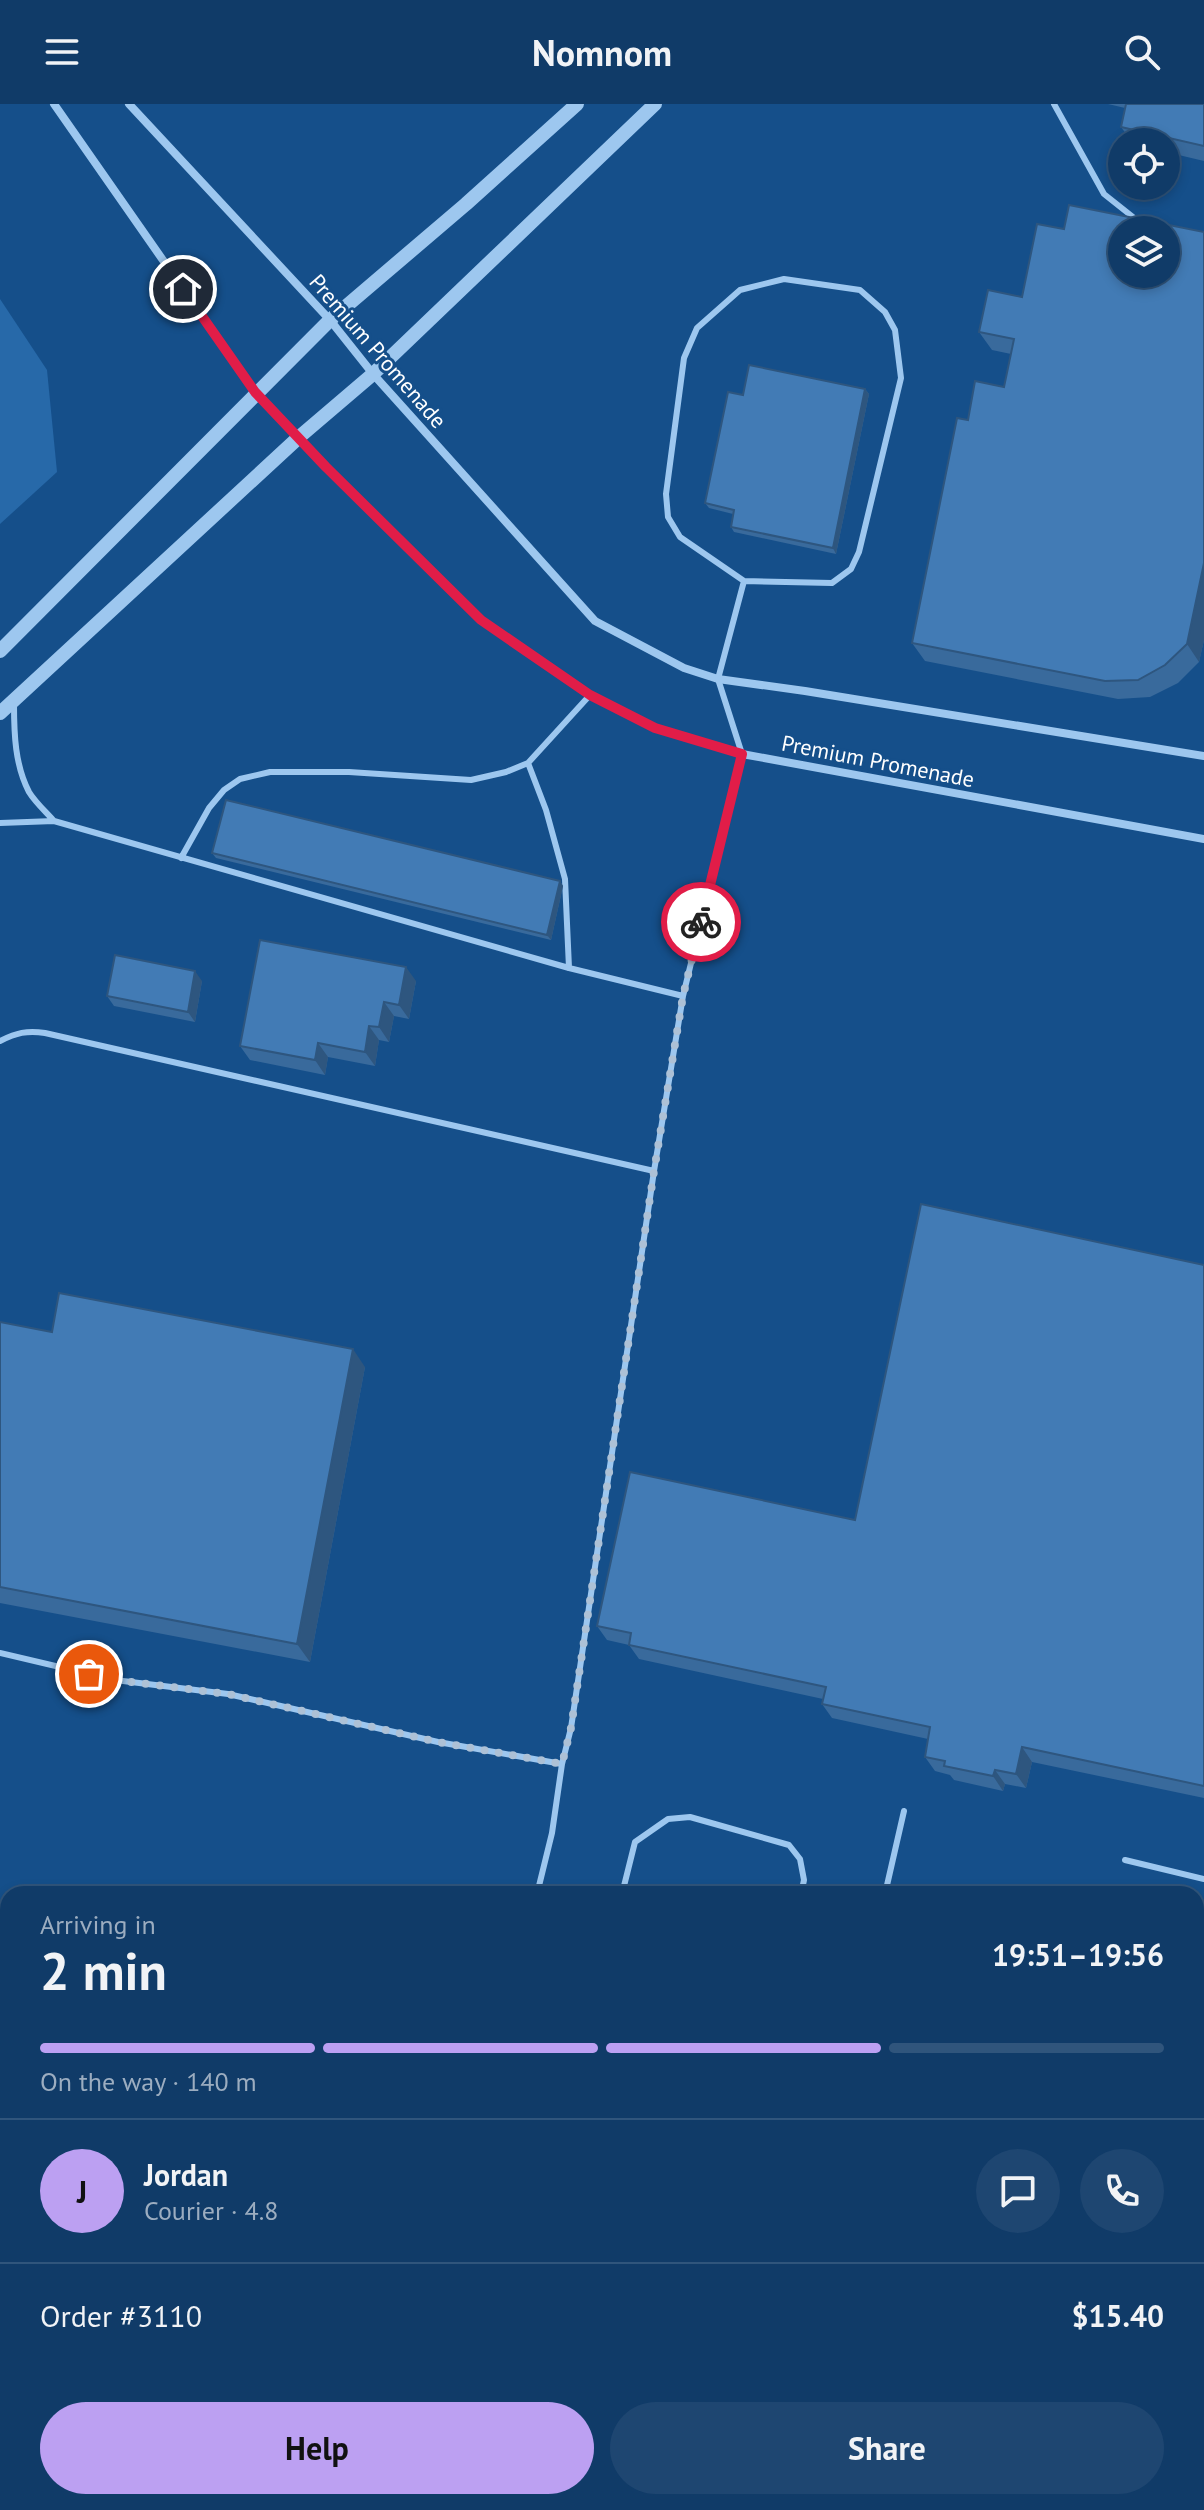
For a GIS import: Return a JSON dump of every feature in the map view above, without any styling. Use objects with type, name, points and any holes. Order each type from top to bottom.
[{"type":"street","name":"Premium Promenade","points":[[54,104],[255,392],[481,620],[590,695],[655,728],[742,754],[1204,839]]},
{"type":"street","name":"Premium Promenade","points":[[129,104],[330,320],[373,374],[595,621],[684,668],[718,679],[1204,756]]},
{"type":"street","points":[[0,651],[330,320],[577,104]]},
{"type":"street","points":[[0,713],[298,438],[373,374],[655,104]]},
{"type":"lane","points":[[1054,104],[1104,194],[1130,216]]},
{"type":"lane","points":[[784,279],[860,290],[885,312],[895,330],[901,378],[859,552],[851,569],[832,583],[744,581],[680,537],[668,517],[666,494],[684,358],[697,328],[740,290],[784,279]]},
{"type":"lane","points":[[539,1886],[571,1728],[683,996],[742,754],[718,679],[744,581]]},
{"type":"lane","points":[[181,858],[209,808],[224,790],[240,779],[270,772],[349,772],[471,780],[506,772],[528,763],[590,695]]},
{"type":"lane","points":[[14,700],[18,761],[29,793],[54,821]]},
{"type":"lane","points":[[528,763],[546,810],[565,879],[569,968]]},
{"type":"lane","points":[[0,823],[54,821],[569,968],[683,996]]},
{"type":"lane","points":[[0,1041],[31,1030],[654,1171]]},
{"type":"lane","points":[[0,1653],[115,1680],[228,1694],[438,1742],[562,1764]]},
{"type":"lane","points":[[887,1886],[904,1811]]},
{"type":"lane","points":[[624,1886],[635,1842],[668,1819],[690,1817],[789,1845],[800,1859],[803,1886]]},
{"type":"lane","points":[[1125,1860],[1204,1879]]},
{"type":"shaded area","points":[[0,299],[47,370],[57,472],[0,524]]},
{"type":"building","points":[[1126,104],[1204,104],[1204,146],[1180,141],[1180,128],[1121,127]]},
{"type":"building","points":[[1069,205],[1124,216],[1108,216],[1108,288],[1180,288],[1180,227],[1204,232],[1204,563],[1187,644],[1165,665],[1138,680],[1105,681],[912,643],[957,418],[968,420],[975,381],[1004,387],[1014,339],[979,332],[988,290],[1022,297],[1037,224],[1064,229]]},
{"type":"building","points":[[749,365],[865,389],[833,548],[731,527],[734,510],[705,503],[728,392],[743,395]]},
{"type":"building","points":[[226,800],[560,881],[547,935],[212,853]]},
{"type":"building","points":[[260,940],[406,967],[399,1005],[384,1002],[379,1027],[369,1026],[365,1052],[318,1043],[315,1060],[240,1046]]},
{"type":"building","points":[[115,955],[195,971],[188,1012],[107,996]]},
{"type":"building","points":[[921,1204],[1204,1265],[1204,1786],[1022,1747],[1016,1774],[995,1770],[993,1776],[944,1766],[945,1761],[925,1757],[930,1727],[822,1704],[826,1687],[629,1645],[631,1633],[597,1626],[630,1472],[855,1520]]},
{"type":"building","points":[[59,1293],[353,1349],[297,1644],[0,1587],[0,1322],[52,1332]]},
{"type":"way so far","points":[[89,1674],[228,1694],[438,1742],[562,1764],[571,1728],[654,1171],[683,996],[701,922]]},
{"type":"route","points":[[183,289],[255,392],[481,620],[590,695],[655,728],[742,754],[701,922]]}]
